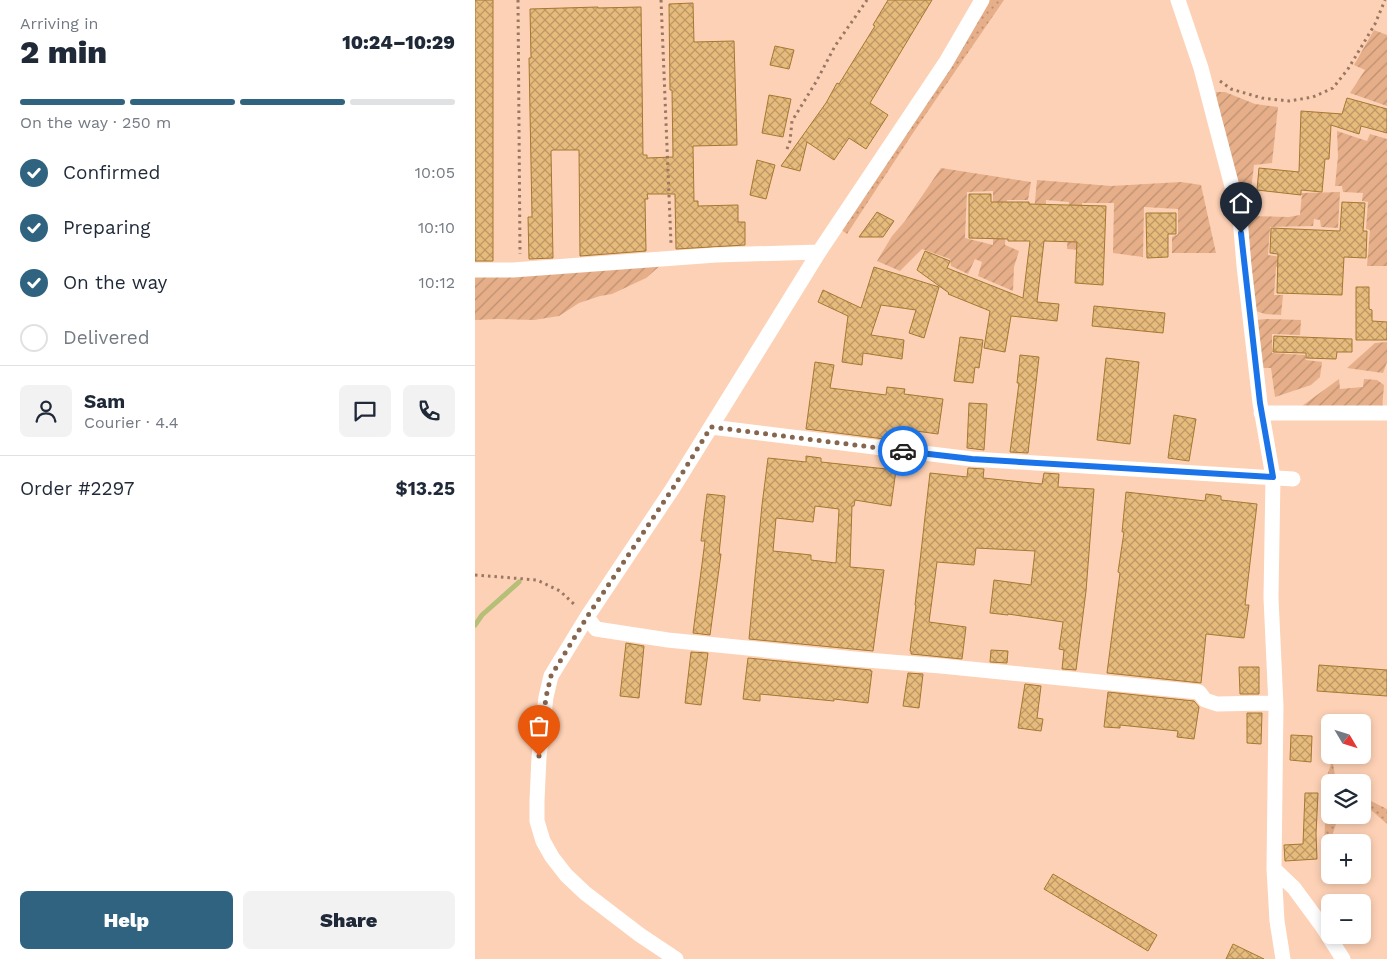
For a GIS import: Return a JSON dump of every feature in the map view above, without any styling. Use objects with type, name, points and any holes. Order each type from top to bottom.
[{"type":"street","points":[[676,959],[640,935],[585,893],[566,876],[543,841],[537,821],[539,756],[546,697],[551,676],[587,617],[673,488],[819,252],[946,62],[982,0]]},
{"type":"street","points":[[1177,0],[1201,68],[1240,216],[1261,413],[1273,477],[1271,598],[1276,706],[1274,869],[1277,921],[1283,959]]},
{"type":"street","points":[[475,270],[520,270],[716,255],[819,252]]},
{"type":"street","points":[[1261,413],[1387,413]]},
{"type":"street","points":[[711,427],[972,459],[1293,479]]},
{"type":"street","points":[[587,617],[596,629],[668,640],[1199,692],[1205,700],[1217,704],[1269,703],[1276,706]]},
{"type":"street","points":[[1274,869],[1294,888],[1343,959]]},
{"type":"path","points":[[518,0],[520,270]]},
{"type":"path","points":[[661,0],[671,258]]},
{"type":"path","points":[[787,149],[790,141],[792,121],[835,46],[867,0]]},
{"type":"path","points":[[1201,68],[1231,89],[1262,98],[1289,101],[1313,98],[1333,88],[1348,69],[1375,24],[1385,0]]},
{"type":"path","points":[[475,575],[537,580],[560,591],[587,617]]},
{"type":"shaded area","points":[[988,0],[1004,0],[847,234],[840,229]]},
{"type":"shaded area","points":[[1374,30],[1387,35],[1387,106],[1350,93],[1365,70],[1354,65]]},
{"type":"shaded area","points":[[1216,92],[1225,92],[1255,104],[1278,107],[1272,163],[1254,165],[1251,190],[1238,189]]},
{"type":"shaded area","points":[[1337,131],[1367,141],[1370,134],[1387,139],[1387,266],[1367,266],[1370,230],[1366,229],[1368,202],[1362,201],[1363,193],[1343,192],[1342,186],[1335,186],[1338,156]]},
{"type":"shaded area","points":[[941,168],[1031,182],[1028,200],[1007,200],[1005,245],[1019,251],[1014,267],[1013,291],[978,276],[982,262],[975,259],[968,274],[951,266],[950,259],[922,249],[900,271],[877,261],[892,236],[905,221]],"holes":[[[993,191],[993,245],[965,238],[967,192]]]},
{"type":"shaded area","points":[[1037,180],[1111,186],[1181,182],[1201,185],[1216,253],[1172,253],[1172,237],[1178,234],[1178,209],[1144,207],[1143,257],[1113,253],[1114,203],[1082,203],[1081,250],[1067,249],[1069,202],[1046,200],[1043,246],[1034,243]]},
{"type":"shaded area","points":[[1340,192],[1338,228],[1321,227],[1320,220],[1314,219],[1313,226],[1270,227],[1268,255],[1280,257],[1279,267],[1276,267],[1274,295],[1283,295],[1281,315],[1265,314],[1256,311],[1246,216],[1289,217],[1300,215],[1302,193]]},
{"type":"shaded area","points":[[662,264],[646,278],[612,294],[579,303],[559,316],[534,320],[475,320],[475,276]]},
{"type":"shaded area","points":[[1256,320],[1301,320],[1300,335],[1272,334],[1272,353],[1305,355],[1306,360],[1322,362],[1320,377],[1311,385],[1275,397],[1271,368],[1260,368]]},
{"type":"shaded area","points":[[1387,342],[1387,362],[1383,373],[1347,368],[1375,343]]},
{"type":"shaded area","points":[[1339,379],[1340,389],[1363,387],[1364,379],[1377,380],[1384,385],[1382,409],[1302,406]]},
{"type":"shaded area","points":[[1331,764],[1333,764],[1335,774],[1328,774]]},
{"type":"shaded area","points":[[1371,801],[1387,809],[1387,824],[1371,810]]},
{"type":"shaded area","points":[[1336,824],[1333,834],[1325,834],[1325,825]]},
{"type":"building","points":[[475,0],[493,0],[493,261],[475,261]]},
{"type":"building","points":[[888,0],[932,0],[870,103],[888,115],[866,149],[849,138],[834,160],[807,142],[800,171],[781,166],[826,103],[837,83],[839,84],[875,26],[873,25]]},
{"type":"building","points":[[693,3],[694,42],[734,41],[737,145],[693,146],[694,201],[698,201],[698,206],[738,205],[738,222],[745,222],[745,245],[676,249],[675,194],[647,194],[648,199],[645,199],[646,251],[580,256],[579,150],[553,150],[551,151],[553,258],[529,259],[528,217],[532,217],[530,9],[641,7],[643,155],[647,155],[647,158],[673,157],[669,4]]},
{"type":"building","points":[[775,46],[794,50],[789,69],[770,65]]},
{"type":"building","points":[[769,95],[791,99],[783,137],[762,133]]},
{"type":"building","points":[[1347,98],[1387,109],[1387,133],[1361,126],[1359,134],[1331,125],[1329,159],[1325,159],[1322,192],[1301,190],[1301,195],[1257,190],[1259,168],[1299,172],[1301,111],[1342,114]]},
{"type":"building","points":[[757,160],[775,165],[766,199],[750,195]]},
{"type":"building","points":[[969,194],[991,194],[991,202],[1106,206],[1103,285],[1075,283],[1077,242],[1044,241],[1037,302],[1059,304],[1057,321],[1011,316],[1005,352],[984,348],[990,311],[948,294],[917,270],[925,251],[950,261],[947,268],[1023,298],[1030,241],[969,238]]},
{"type":"building","points":[[1342,202],[1365,203],[1363,231],[1367,231],[1366,258],[1344,257],[1342,295],[1277,293],[1278,254],[1270,253],[1271,228],[1340,231]]},
{"type":"building","points":[[877,212],[894,221],[883,237],[859,237]]},
{"type":"building","points":[[1146,213],[1176,213],[1176,234],[1168,234],[1168,257],[1147,258]]},
{"type":"building","points":[[874,267],[939,287],[924,338],[909,333],[916,310],[881,305],[871,335],[904,340],[902,359],[863,353],[862,365],[842,362],[848,316],[818,302],[823,290],[861,308]]},
{"type":"building","points":[[1356,287],[1369,287],[1369,309],[1372,310],[1372,321],[1387,322],[1387,340],[1356,340]]},
{"type":"building","points":[[1094,306],[1165,313],[1163,333],[1092,326]]},
{"type":"building","points":[[1274,336],[1352,339],[1352,352],[1337,352],[1336,359],[1306,358],[1306,353],[1273,352]]},
{"type":"building","points":[[960,337],[983,340],[979,368],[975,367],[973,383],[954,381]]},
{"type":"building","points":[[1020,355],[1039,357],[1028,453],[1010,452],[1019,383],[1017,383]]},
{"type":"building","points":[[1106,358],[1139,362],[1130,444],[1097,440]]},
{"type":"building","points":[[815,362],[834,365],[830,388],[886,395],[887,387],[905,389],[904,394],[943,399],[938,434],[901,429],[900,441],[806,429]]},
{"type":"building","points":[[969,403],[987,404],[984,450],[967,448]]},
{"type":"building","points":[[1174,415],[1196,419],[1189,461],[1168,458]]},
{"type":"building","points":[[806,456],[821,458],[821,462],[896,470],[891,506],[855,500],[854,506],[852,506],[850,567],[884,570],[873,651],[749,639],[768,458],[806,462]],"holes":[[[815,506],[839,509],[836,563],[811,560],[811,555],[773,551],[776,518],[813,522]]]},
{"type":"building","points":[[968,468],[984,469],[983,478],[1042,484],[1044,473],[1059,474],[1058,487],[1094,489],[1086,591],[1076,670],[1062,669],[1064,650],[1059,649],[1063,622],[990,613],[994,580],[1031,585],[1035,551],[976,548],[974,565],[937,562],[929,622],[966,627],[962,659],[911,654],[930,473],[967,477]]},
{"type":"building","points":[[1126,492],[1205,501],[1206,494],[1221,496],[1221,500],[1257,504],[1245,605],[1249,605],[1244,638],[1206,634],[1201,683],[1107,673],[1120,573],[1118,572],[1124,532],[1122,532]]},
{"type":"building","points":[[707,494],[725,496],[719,554],[721,554],[710,635],[693,633],[705,541],[701,541]]},
{"type":"building","points":[[626,643],[644,646],[639,698],[620,696]]},
{"type":"building","points":[[991,650],[1008,651],[1007,663],[990,662]]},
{"type":"building","points":[[691,652],[708,653],[701,705],[685,703]]},
{"type":"building","points":[[748,658],[871,670],[868,703],[760,694],[760,701],[743,699]]},
{"type":"building","points":[[1319,665],[1387,670],[1387,696],[1317,691]]},
{"type":"building","points":[[1239,667],[1259,667],[1259,694],[1240,694]]},
{"type":"building","points":[[908,673],[923,674],[919,708],[903,706]]},
{"type":"building","points":[[1025,684],[1041,686],[1037,718],[1043,719],[1041,731],[1018,728]]},
{"type":"building","points":[[1108,692],[1194,701],[1199,707],[1194,739],[1177,737],[1178,731],[1120,725],[1120,728],[1104,727]]},
{"type":"building","points":[[1247,713],[1262,713],[1261,744],[1247,743]]},
{"type":"building","points":[[1291,735],[1312,736],[1311,762],[1290,760]]},
{"type":"building","points":[[1305,793],[1318,793],[1317,859],[1285,861],[1284,845],[1303,844]]},
{"type":"building","points":[[1053,874],[1157,935],[1148,951],[1044,889]]},
{"type":"building","points":[[1233,944],[1264,959],[1226,959]]},
{"type":"waterway","points":[[475,625],[482,615],[519,582]]},
{"type":"way so far","points":[[539,756],[546,697],[551,676],[587,617],[673,488],[711,427],[903,451]]},
{"type":"route","points":[[903,451],[972,459],[1273,477],[1260,403],[1241,233]]}]
